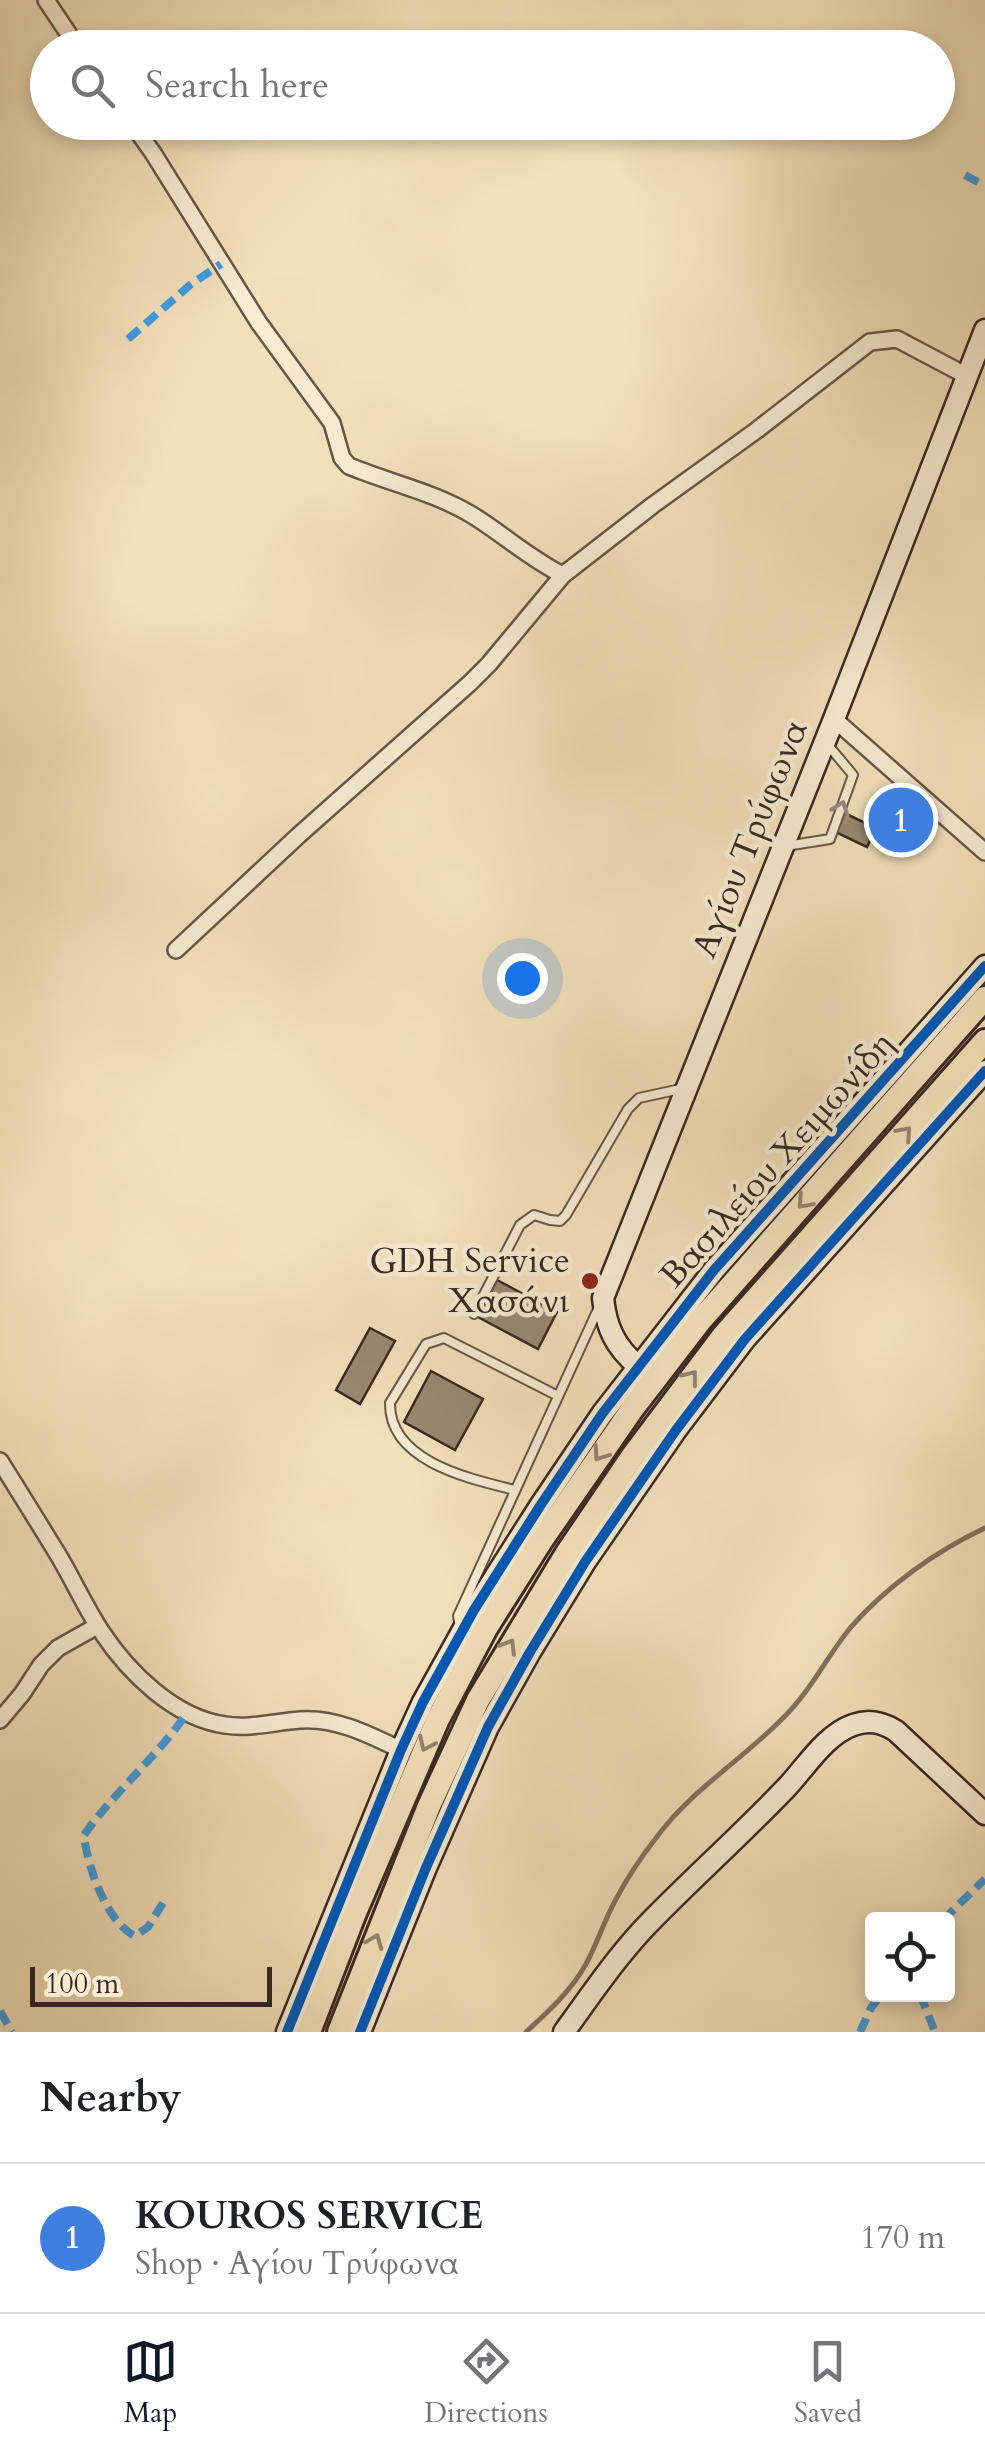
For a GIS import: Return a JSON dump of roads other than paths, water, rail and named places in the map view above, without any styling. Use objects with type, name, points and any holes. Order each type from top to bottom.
[{"type":"main road","points":[[309,2032],[422,1754],[463,1668],[534,1552],[632,1408],[700,1320],[985,998]]},
{"type":"main road","points":[[339,2032],[429,1806],[478,1700],[567,1554],[697,1368],[985,1041]]},
{"type":"street","points":[[46,0],[66,30]]},
{"type":"street","points":[[143,140],[259,323],[332,423],[342,458],[349,466],[446,501],[563,575]]},
{"type":"street","name":"Αγίου Τρύφωνα","points":[[603,1298],[985,330]]},
{"type":"street","points":[[176,950],[490,664],[563,575],[870,342],[898,339],[967,376]]},
{"type":"street","points":[[834,719],[985,852]]},
{"type":"street","name":"Βασιλείου Χειμωνίδη","points":[[288,2032],[400,1750],[436,1675],[548,1493],[638,1366],[714,1270],[985,966]]},
{"type":"street","points":[[360,2032],[488,1727],[585,1562],[676,1430],[745,1339],[985,1071]]},
{"type":"street","points":[[603,1298],[611,1333],[625,1355],[638,1366]]},
{"type":"street","points":[[0,1461],[98,1626],[141,1678],[177,1706],[202,1721],[247,1727],[317,1720],[372,1736],[400,1750]]},
{"type":"street","points":[[0,1720],[58,1648],[98,1626]]},
{"type":"street","points":[[564,2032],[648,1924],[824,1746],[851,1726],[866,1721],[883,1723],[896,1731],[985,1814]]},
{"type":"lane","points":[[782,846],[830,838],[853,775],[824,742]]},
{"type":"lane","points":[[474,1314],[520,1225],[534,1215],[560,1221],[566,1215],[628,1109],[639,1098],[685,1088]]},
{"type":"lane","points":[[461,1631],[458,1616],[603,1298]]},
{"type":"lane","points":[[515,1490],[458,1476],[431,1463],[405,1442],[394,1426],[390,1403],[426,1344],[444,1338],[558,1396]]},
{"type":"waterway","points":[[526,2032],[580,1974],[624,1885],[670,1821],[793,1708],[851,1627],[880,1597],[948,1547],[985,1528]]},
{"type":"place","name":"KOUROS SERVICE","points":[[901,820]]},
{"type":"place","name":"GDH Service Χασάνι","points":[[590,1281]]}]
